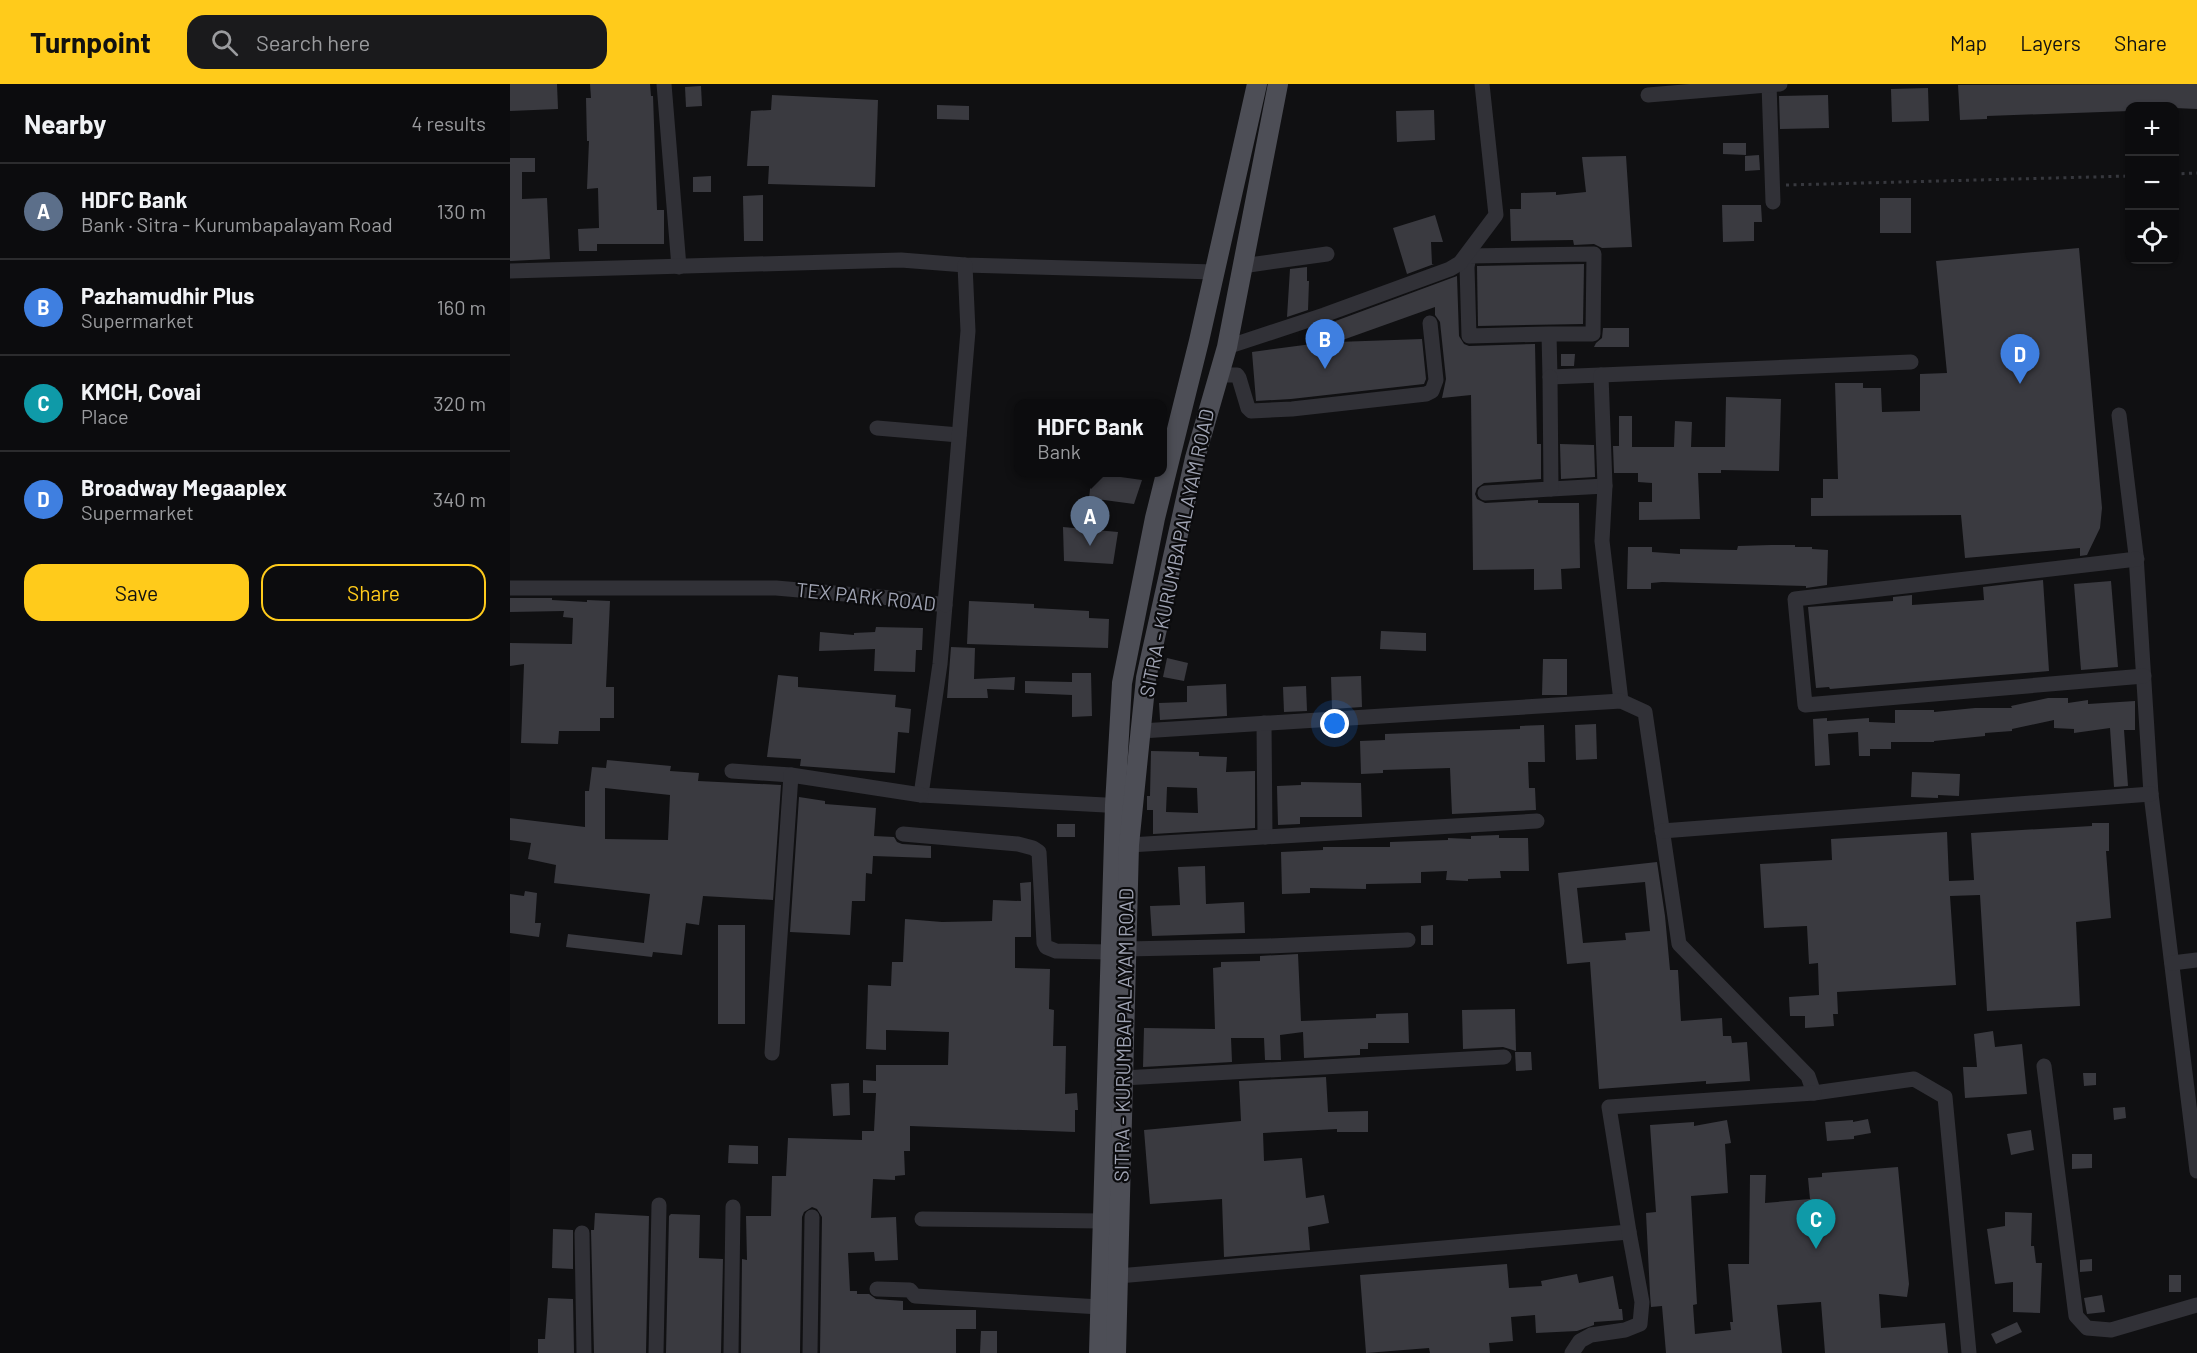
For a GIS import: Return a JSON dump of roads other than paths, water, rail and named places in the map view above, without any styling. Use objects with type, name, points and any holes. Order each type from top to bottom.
[{"type":"main road","points":[[1167,469],[1215,272],[1257,84]]},
{"type":"main road","name":"SITRA - KURUMBAPALAYAM ROAD","points":[[1099,1353],[1103,1221],[1124,806],[1141,731],[1146,678],[1195,458],[1227,347],[1278,84]]},
{"type":"main road","points":[[1124,806],[1122,683],[1165,477]]},
{"type":"main road","name":"SITRA - KURUMBAPALAYAM ROAD","points":[[1116,1353],[1123,1078],[1118,950],[1129,845],[1124,806]]},
{"type":"street","points":[[664,84],[679,267]]},
{"type":"street","points":[[1227,347],[1419,281],[1460,263],[1496,215],[1482,84]]},
{"type":"street","points":[[1769,84],[1773,202]]},
{"type":"street","points":[[1648,95],[1780,84]]},
{"type":"street","points":[[1242,266],[1327,254]]},
{"type":"street","points":[[1594,254],[1593,334],[1549,334],[1469,336],[1467,267],[1469,256],[1594,254]]},
{"type":"street","points":[[510,271],[902,260],[965,265],[1215,272]]},
{"type":"street","points":[[945,605],[968,331],[965,265]]},
{"type":"street","points":[[1218,375],[1237,375],[1251,411],[1292,409],[1425,394],[1432,391],[1436,380],[1430,323]]},
{"type":"street","points":[[1549,334],[1551,489]]},
{"type":"street","points":[[1550,376],[1911,362]]},
{"type":"street","points":[[1601,375],[1605,486],[1602,541],[1621,701]]},
{"type":"street","points":[[2119,415],[2137,559],[2151,794],[2197,1171]]},
{"type":"street","points":[[877,428],[959,435]]},
{"type":"street","points":[[1485,494],[1605,486]]},
{"type":"street","points":[[2137,559],[1795,599],[1805,705],[2144,676]]},
{"type":"street","name":"TEX PARK ROAD","points":[[510,588],[776,588],[945,605],[940,664],[921,795]]},
{"type":"street","points":[[1141,731],[1621,701],[1646,712],[1678,944],[1808,1076],[1814,1094]]},
{"type":"street","points":[[1264,723],[1265,837]]},
{"type":"street","points":[[732,771],[791,775],[921,795],[1124,806]]},
{"type":"street","points":[[772,1053],[791,775]]},
{"type":"street","points":[[1662,831],[2151,794]]},
{"type":"street","points":[[1129,845],[1537,821]]},
{"type":"street","points":[[903,834],[1018,844],[1039,852],[1044,943],[1046,947],[1056,951],[1408,940]]},
{"type":"street","points":[[2172,963],[2197,960]]},
{"type":"street","points":[[1123,1078],[1503,1057]]},
{"type":"street","points":[[2044,1066],[2076,1316],[2087,1328],[2110,1330],[2197,1305]]},
{"type":"street","points":[[1572,1353],[1580,1341],[1591,1335],[1625,1330],[1640,1324],[1642,1302],[1609,1107],[1814,1094],[1914,1079],[1945,1097],[1969,1353]]},
{"type":"street","points":[[656,1353],[658,1205]]},
{"type":"street","points":[[731,1353],[733,1207]]},
{"type":"street","points":[[810,1353],[812,1217]]},
{"type":"street","points":[[922,1219],[1103,1221]]},
{"type":"street","points":[[1118,1276],[1629,1232]]},
{"type":"street","points":[[582,1233],[584,1353]]},
{"type":"street","points":[[877,1289],[910,1290],[915,1296],[1100,1307]]},
{"type":"place","name":"Pazhamudhir Plus","points":[[1325,369]]},
{"type":"place","name":"Broadway Megaaplex","points":[[2020,384]]},
{"type":"place","name":"HDFC Bank","points":[[1090,546]]},
{"type":"place","name":"KMCH, Covai","points":[[1816,1249]]}]
